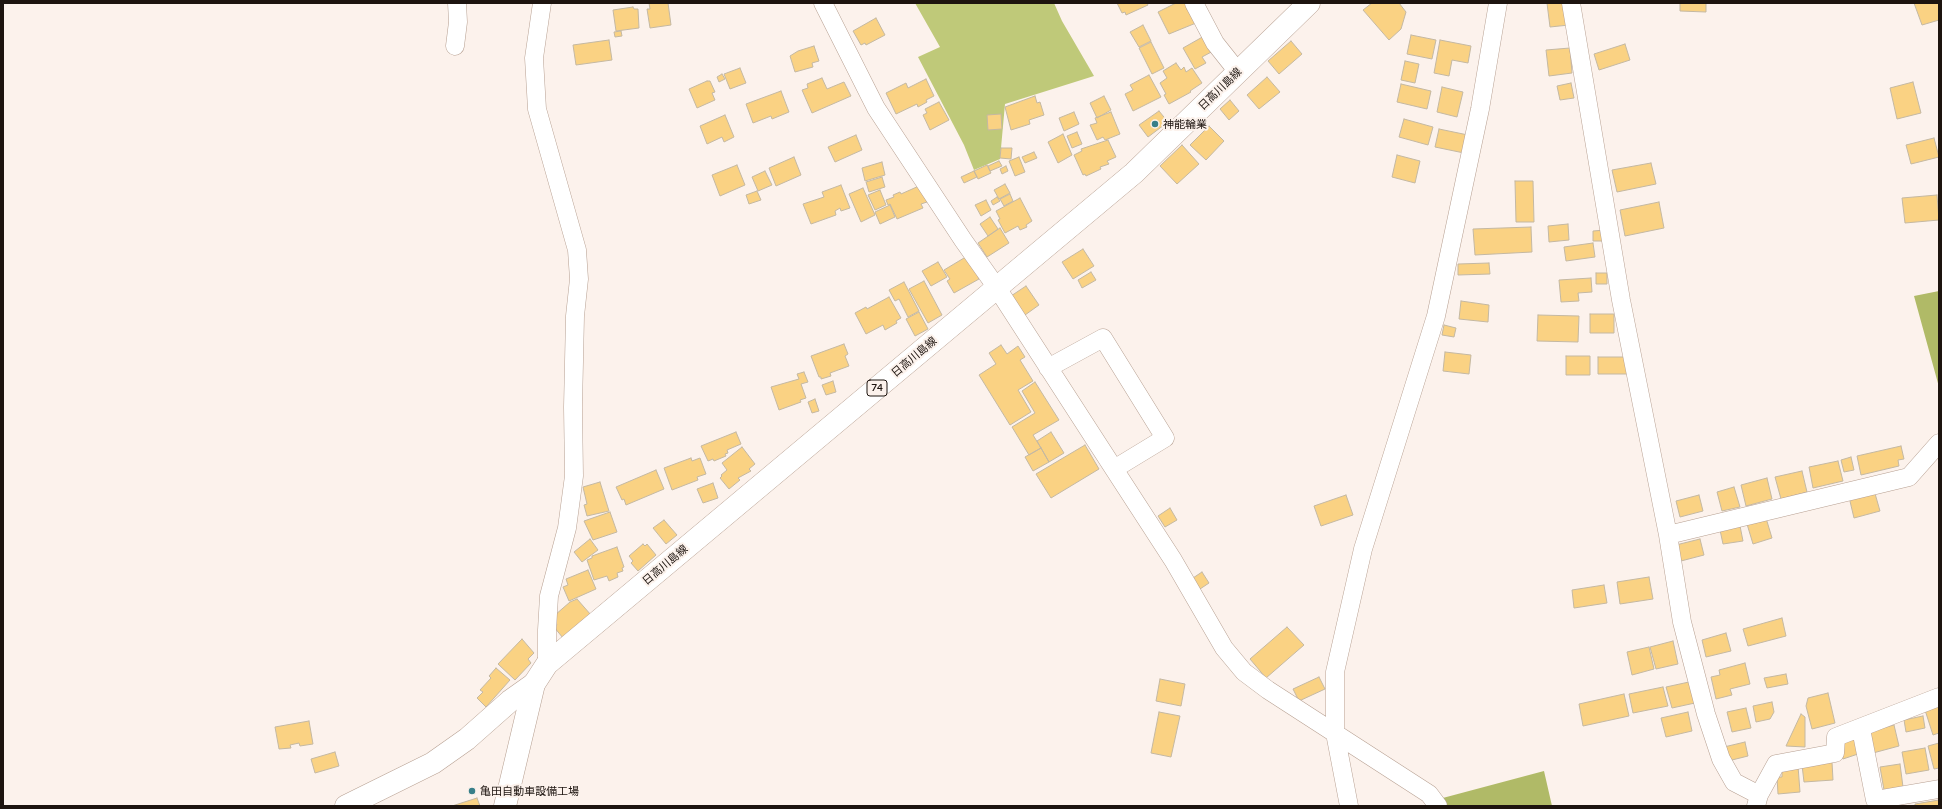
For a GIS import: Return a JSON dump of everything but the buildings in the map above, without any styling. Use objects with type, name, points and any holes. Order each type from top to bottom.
[{"type":"main road","name":"日高川島線","points":[[505,806],[534,684],[547,664],[1134,173],[1309,3]]},
{"type":"main road","points":[[346,806],[433,763],[467,740],[510,702],[534,684]]},
{"type":"street","points":[[454,46],[458,22],[456,3]]},
{"type":"street","points":[[542,3],[534,58],[537,109],[577,250],[579,279],[575,316],[573,407],[574,476],[567,528],[549,596],[546,630],[547,664]]},
{"type":"street","points":[[823,3],[876,108],[963,240],[997,288],[1173,560],[1224,648],[1244,672],[1268,690],[1429,794],[1438,806]]},
{"type":"street","points":[[1194,3],[1215,43],[1238,72]]},
{"type":"street","points":[[1349,806],[1335,734],[1335,672],[1363,549],[1436,316],[1480,109],[1498,3]]},
{"type":"street","points":[[1571,3],[1621,300],[1668,535],[1682,622],[1706,714],[1721,759],[1734,782],[1757,800],[1776,764],[1835,753],[1836,737],[1861,729],[1939,697]]},
{"type":"street","points":[[1048,368],[1103,338],[1165,438],[1114,469]]},
{"type":"street","points":[[1668,535],[1908,477],[1939,443]]},
{"type":"street","points":[[1861,729],[1875,800],[1939,789]]},
{"type":"green space","points":[[915,3],[1054,3],[1062,21],[1094,76],[1005,104],[1000,159],[974,170],[964,145],[918,57],[940,47]]},
{"type":"green space","points":[[1939,291],[1939,387],[1914,296]]},
{"type":"green space","points":[[1544,771],[1552,806],[1444,806],[1439,799]]},
{"type":"place","name":"神能輪業","points":[[1155,124]]},
{"type":"place","name":"亀田自動車設備工場","points":[[472,791]]}]
